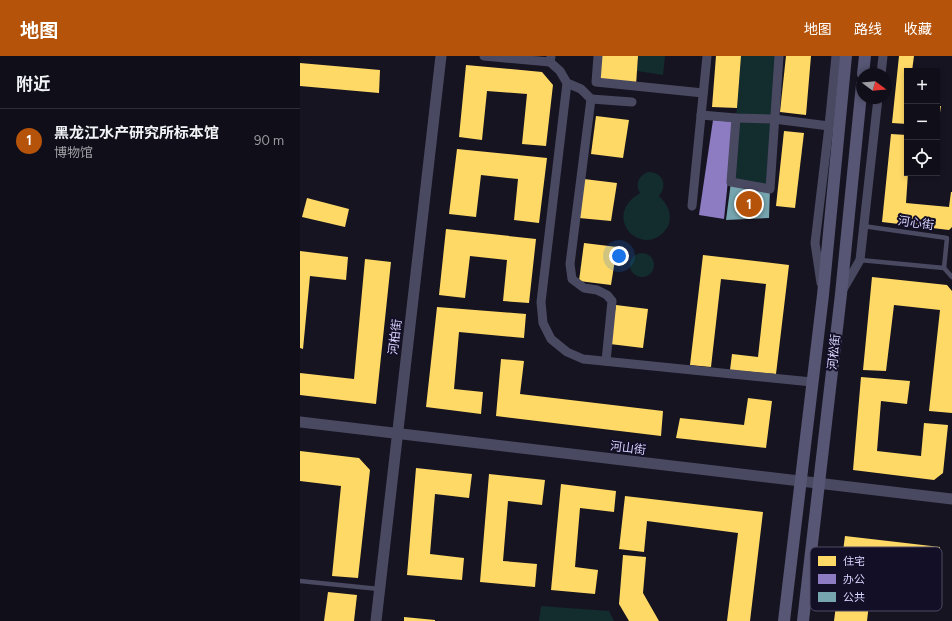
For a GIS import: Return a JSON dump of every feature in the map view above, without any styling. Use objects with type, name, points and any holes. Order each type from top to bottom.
[{"type":"main road","points":[[784,621],[823,295],[846,56]]},
{"type":"main road","points":[[864,68],[865,56]]},
{"type":"main road","name":"河松街","points":[[812,547],[841,294],[860,104]]},
{"type":"main road","name":"河松街","points":[[803,621],[810,565]]},
{"type":"street","name":"河柏街","points":[[376,621],[441,56]]},
{"type":"street","points":[[484,56],[550,59],[568,83],[581,89],[591,99],[632,102]]},
{"type":"street","points":[[598,56],[596,82],[703,93]]},
{"type":"street","points":[[692,206],[708,56]]},
{"type":"street","points":[[736,118],[731,182],[770,189],[779,56]]},
{"type":"street","points":[[823,295],[815,243],[836,56]]},
{"type":"street","points":[[881,68],[882,56]]},
{"type":"street","points":[[568,83],[541,302],[543,322],[551,339],[567,352],[583,359],[812,382]]},
{"type":"street","points":[[591,99],[570,264],[572,279],[584,288],[597,290],[607,295],[612,301],[606,361]]},
{"type":"street","points":[[841,294],[860,260],[877,104]]},
{"type":"street","points":[[701,115],[774,119],[829,126]]},
{"type":"street","name":"河山街","points":[[300,422],[952,500]]},
{"type":"lane","name":"河心街","points":[[864,226],[947,238],[944,268]]},
{"type":"lane","points":[[947,238],[952,234]]},
{"type":"lane","points":[[860,260],[944,268],[952,277]]},
{"type":"lane","points":[[300,581],[379,589]]},
{"type":"green space","points":[[638,56],[665,56],[663,75],[637,71]]},
{"type":"green space","points":[[741,56],[779,56],[770,189],[731,182]]},
{"type":"green space","points":[[648,172],[657,174],[662,180],[663,188],[659,196],[668,208],[670,220],[668,226],[662,234],[653,239],[645,240],[637,238],[630,233],[623,218],[630,201],[640,193],[638,190],[638,181]]},
{"type":"green space","points":[[642,253],[650,257],[654,265],[650,273],[642,277],[634,273],[630,265],[634,257]]},
{"type":"green space","points":[[541,606],[609,611],[614,621],[539,621]]},
{"type":"building: 住宅","points":[[600,56],[638,56],[636,85],[598,80]]},
{"type":"building: 住宅","points":[[716,56],[741,56],[737,108],[712,107]]},
{"type":"building: 住宅","points":[[786,56],[811,56],[806,115],[780,112]]},
{"type":"building: 住宅","points":[[899,56],[914,56],[912,68],[904,68],[904,124],[892,123]]},
{"type":"building: 住宅","points":[[300,63],[380,70],[379,93],[300,86]]},
{"type":"building: 住宅","points":[[466,65],[542,72],[553,85],[546,146],[522,144],[527,94],[487,91],[482,140],[459,137]]},
{"type":"building: 住宅","points":[[596,116],[629,120],[623,158],[591,154]]},
{"type":"building: 住宅","points":[[784,131],[804,133],[795,208],[776,206]]},
{"type":"building: 住宅","points":[[891,134],[904,135],[904,176],[908,176],[906,203],[949,207],[952,192],[952,227],[949,230],[882,222]]},
{"type":"building: 住宅","points":[[457,149],[547,158],[539,223],[514,220],[518,179],[481,175],[476,217],[449,214]]},
{"type":"building: 住宅","points":[[584,179],[617,183],[611,221],[579,218]]},
{"type":"building: 住宅","points":[[307,198],[349,209],[345,227],[302,217]]},
{"type":"building: 住宅","points":[[446,229],[536,239],[529,303],[503,301],[507,260],[470,256],[465,298],[439,295]]},
{"type":"building: 住宅","points":[[584,243],[617,247],[611,285],[579,281]]},
{"type":"building: 住宅","points":[[300,251],[348,257],[346,280],[310,276],[303,349],[300,348]]},
{"type":"building: 住宅","points":[[703,255],[789,265],[776,374],[730,370],[732,354],[758,357],[766,284],[721,279],[711,367],[690,365]]},
{"type":"building: 住宅","points":[[365,259],[391,262],[376,404],[300,395],[300,373],[354,379]]},
{"type":"building: 住宅","points":[[872,277],[947,285],[952,291],[952,413],[929,411],[940,310],[894,305],[886,371],[863,370]]},
{"type":"building: 住宅","points":[[616,305],[648,309],[643,348],[610,344]]},
{"type":"building: 住宅","points":[[437,307],[526,314],[524,338],[459,332],[454,389],[483,392],[481,414],[426,407]]},
{"type":"building: 住宅","points":[[501,359],[524,361],[520,394],[663,411],[661,436],[496,416]]},
{"type":"building: 住宅","points":[[861,377],[910,381],[907,404],[881,401],[877,451],[921,456],[924,423],[948,425],[943,473],[934,480],[853,470]]},
{"type":"building: 住宅","points":[[748,398],[772,401],[766,448],[676,438],[680,418],[744,425]]},
{"type":"building: 住宅","points":[[300,451],[359,458],[370,470],[358,578],[332,576],[341,486],[300,481]]},
{"type":"building: 住宅","points":[[416,468],[472,474],[469,498],[435,494],[430,554],[464,558],[462,580],[407,575]]},
{"type":"building: 住宅","points":[[489,474],[545,480],[542,505],[508,501],[503,561],[537,564],[535,587],[480,582]]},
{"type":"building: 住宅","points":[[561,484],[616,491],[614,512],[580,508],[575,567],[598,570],[595,594],[551,590]]},
{"type":"building: 住宅","points":[[625,496],[763,512],[750,621],[727,621],[738,533],[647,521],[644,552],[619,549]]},
{"type":"building: 住宅","points":[[845,536],[940,547],[844,547]]},
{"type":"building: 住宅","points":[[623,555],[646,557],[643,593],[659,621],[629,621],[619,604]]},
{"type":"building: 住宅","points":[[328,592],[357,595],[354,621],[324,621]]},
{"type":"building: 住宅","points":[[835,611],[868,611],[867,621],[834,621]]},
{"type":"building: 住宅","points":[[404,617],[435,620],[435,621],[404,621]]},
{"type":"building: 办公","points":[[713,120],[734,122],[724,219],[699,215]]},
{"type":"building: 公共","points":[[731,182],[770,189],[769,218],[726,220]]},
{"type":"place","name":"黑龙江水产研究所标本馆","points":[[749,204]]}]
